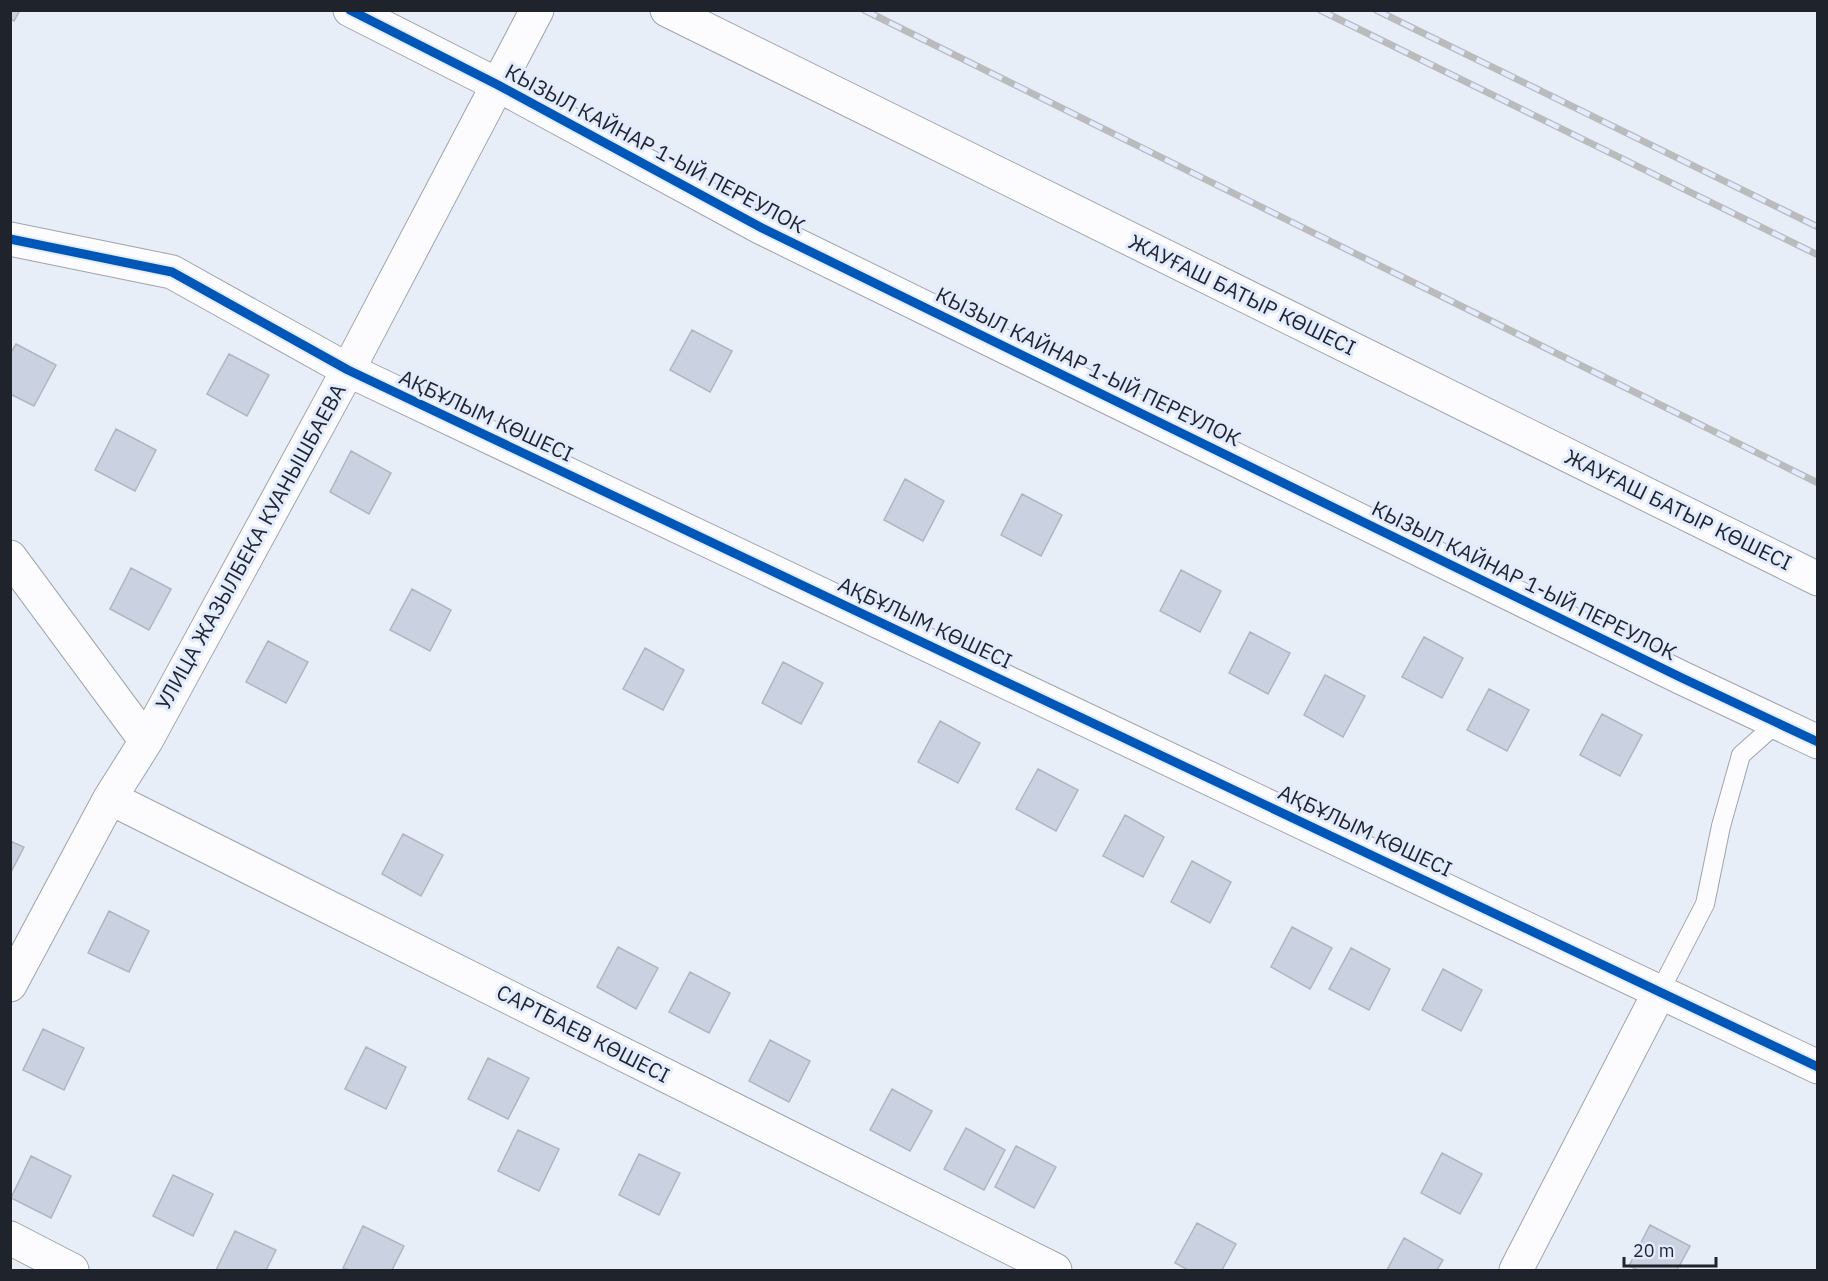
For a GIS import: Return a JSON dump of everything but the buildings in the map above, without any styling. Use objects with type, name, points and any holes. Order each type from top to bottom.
[{"type":"street","name":"КЫЗЫЛ КАЙНАР 1-ЫЙ ПЕРЕУЛОК","points":[[350,10],[498,85],[762,228],[1660,668],[1818,742]]},
{"type":"street","name":"УЛИЦА ЖАЗЫЛБЕКА КУАНЫШБАЕВА","points":[[10,986],[110,798],[146,741],[348,370],[537,10]]},
{"type":"street","name":"ЖАУҒАШ БАТЫР КӨШЕСІ","points":[[667,10],[1818,579]]},
{"type":"street","name":"АҚБҰЛЫМ КӨШЕСІ","points":[[10,239],[171,272],[348,370],[1818,1067]]},
{"type":"street","points":[[10,557],[146,741]]},
{"type":"street","name":"САРТБАЕВ КӨШЕСІ","points":[[110,798],[1055,1270]]},
{"type":"street","points":[[1516,1270],[1660,991]]},
{"type":"street","points":[[10,1238],[72,1270]]},
{"type":"lane","points":[[1660,991],[1705,904],[1721,826],[1741,755],[1777,723]]},
{"type":"railway","points":[[864,10],[1818,483]]},
{"type":"railway","points":[[1320,10],[1818,255]]},
{"type":"railway","points":[[1376,10],[1818,227]]},
{"type":"cycle path","points":[[350,10],[498,85],[762,228],[1682,678],[1818,742]]},
{"type":"cycle path","points":[[10,239],[172,272],[348,370],[1818,1067]]}]
